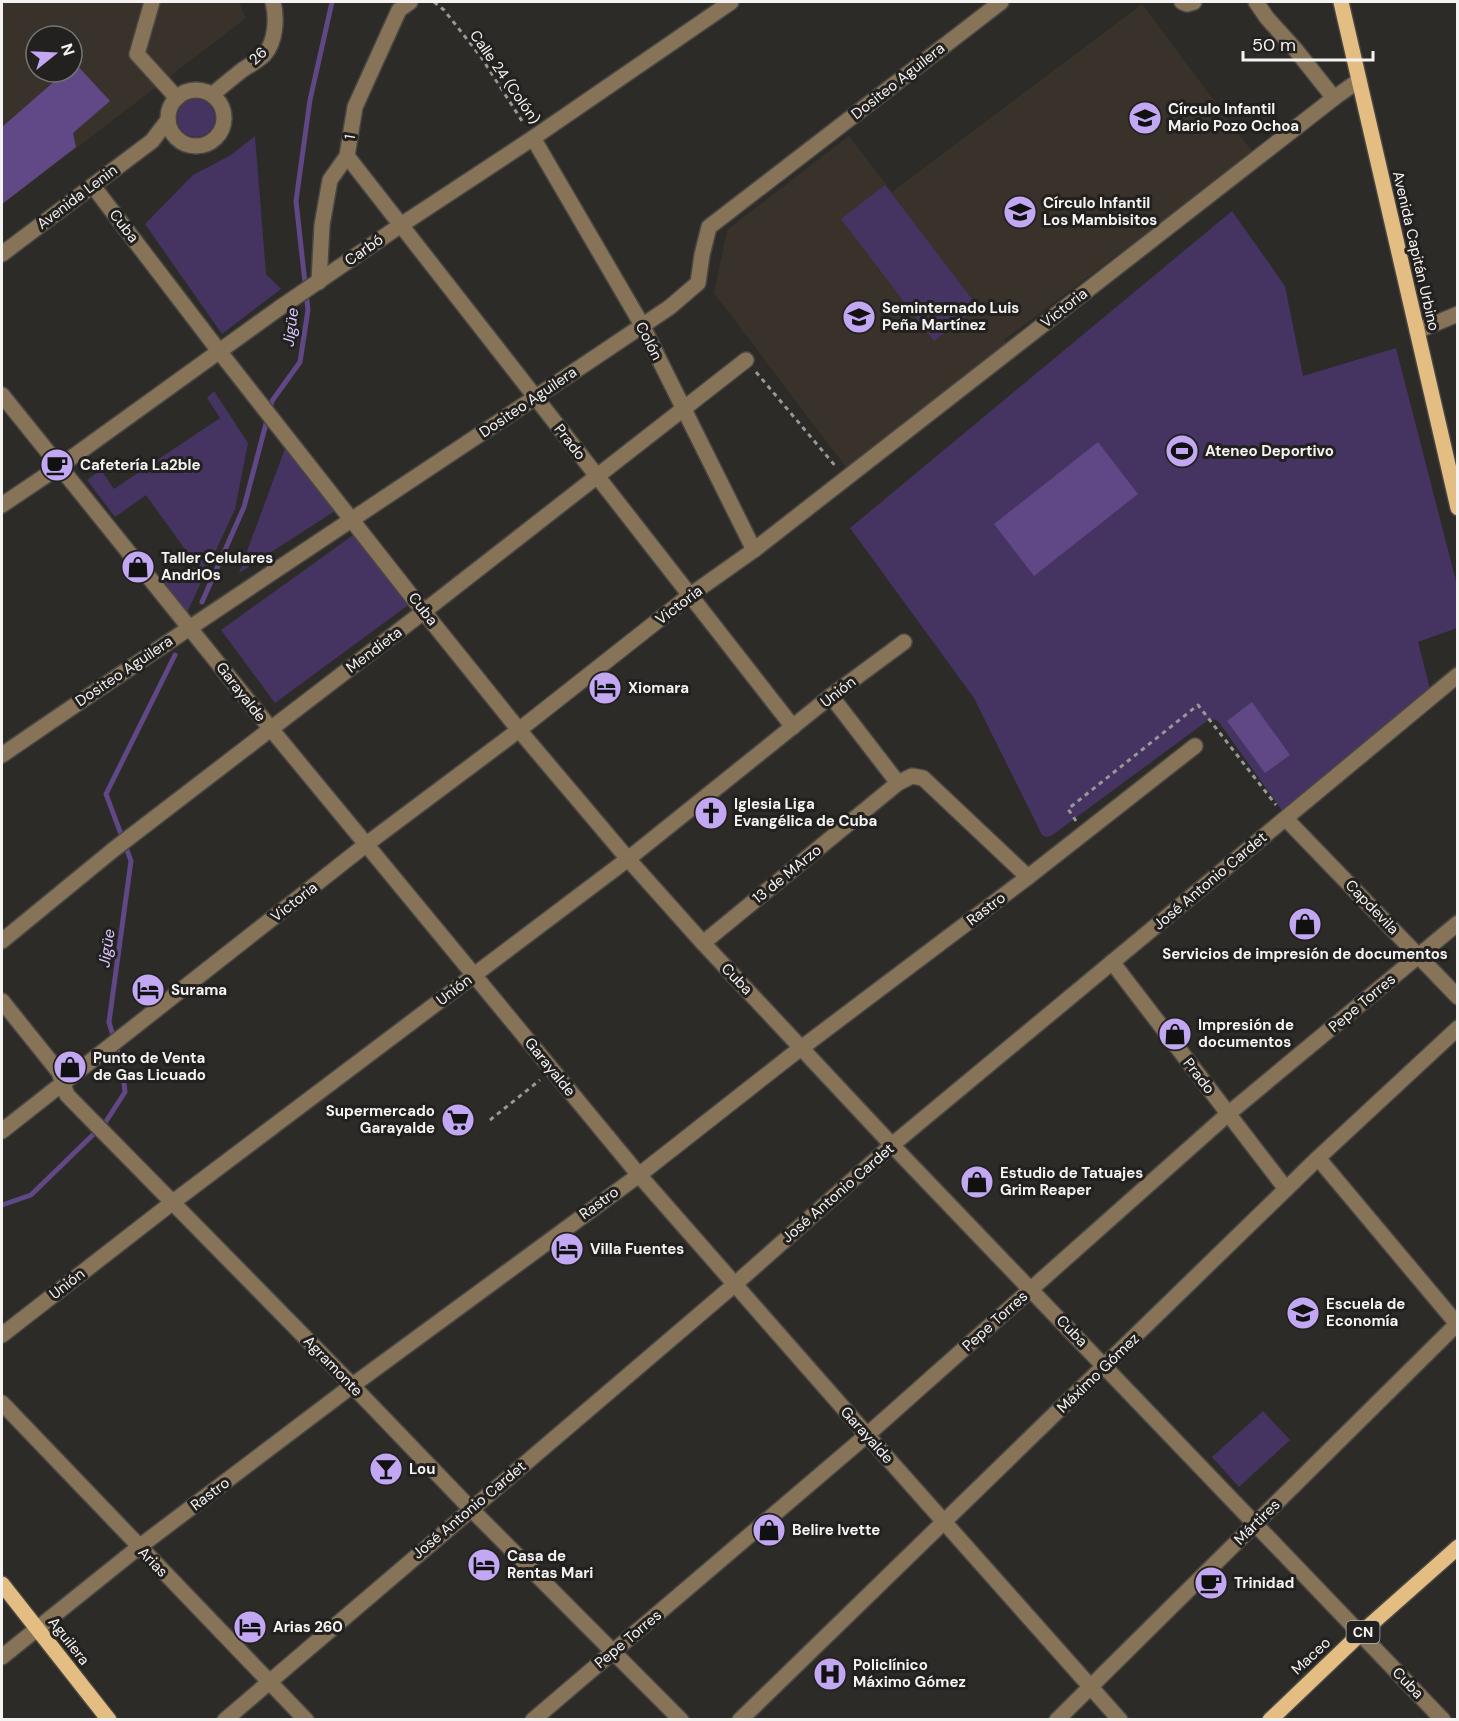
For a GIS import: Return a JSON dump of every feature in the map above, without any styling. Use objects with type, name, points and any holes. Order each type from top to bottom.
[{"type":"main road","name":"Avenida Capitán Urbino","points":[[1341,2],[1458,508]]},
{"type":"main road","name":"Maceo","points":[[1270,1719],[1360,1634],[1458,1547]]},
{"type":"main road","name":"Aguilera","points":[[2,1584],[109,1719]]},
{"type":"street","points":[[152,2],[137,54],[177,98],[194,90],[212,95],[219,102],[224,120],[216,137],[199,146],[190,146],[181,142],[152,141]]},
{"type":"street","name":"26","points":[[212,95],[264,55],[271,42],[274,29],[273,2]]},
{"type":"street","name":"1","points":[[319,282],[322,225],[330,180],[347,156],[355,107],[399,10],[410,2]]},
{"type":"street","name":"Carbó","points":[[2,505],[278,309],[731,2]]},
{"type":"street","name":"Dositeo Aguilera","points":[[2,755],[189,626],[354,520],[670,307],[698,283],[709,227],[1001,2]]},
{"type":"street","points":[[1182,2],[1187,4],[1194,2]]},
{"type":"street","points":[[1256,2],[1334,98]]},
{"type":"street","name":"Victoria","points":[[2,1131],[366,845],[519,730],[689,596],[754,549],[1358,81]]},
{"type":"street","name":"Avenida Lenin","points":[[2,254],[152,141],[168,120],[169,112],[177,98]]},
{"type":"street","points":[[168,120],[170,128],[181,142]]},
{"type":"street","name":"Colón","points":[[533,138],[642,325],[754,549]]},
{"type":"street","name":"Prado","points":[[347,156],[793,727]]},
{"type":"street","name":"Cuba","points":[[93,186],[424,612],[519,730],[628,859],[703,943],[892,1145],[1443,1719]]},
{"type":"street","points":[[1416,331],[1458,314]]},
{"type":"street","name":"Mendieta","points":[[2,941],[112,850],[424,612],[746,360]]},
{"type":"street","name":"Garayalde","points":[[2,395],[271,729],[639,1174],[734,1285],[1120,1719]]},
{"type":"street","name":"Unión","points":[[2,1335],[628,859],[831,696],[904,642]]},
{"type":"street","name":"José Antonio Cardet","points":[[225,1719],[734,1285],[892,1145],[1458,675]]},
{"type":"street","points":[[831,696],[898,783],[912,776],[923,778],[1028,877]]},
{"type":"street","name":"Rastro","points":[[2,1657],[139,1547],[352,1385],[639,1174],[1028,877],[1195,746]]},
{"type":"street","name":"13 de MArzo","points":[[703,943],[898,783]]},
{"type":"street","name":"Capdevila","points":[[1286,819],[1458,997]]},
{"type":"street","name":"Pepe Torres","points":[[533,1719],[867,1435],[1228,1114],[1458,922]]},
{"type":"street","name":"Prado","points":[[1112,962],[1286,1189]]},
{"type":"street","name":"Agramonte","points":[[2,1001],[59,1072],[67,1095],[681,1719]]},
{"type":"street","name":"Máximo Gómez","points":[[740,1719],[1318,1158],[1458,1028]]},
{"type":"street","points":[[1318,1158],[1457,1324]]},
{"type":"street","name":"Mártires","points":[[1056,1719],[1457,1324]]},
{"type":"street","name":"Arias","points":[[2,1403],[306,1719]]},
{"type":"path","name":"Calle 24 (Colón)","points":[[434,2],[444,10],[481,57],[533,138]]},
{"type":"path","points":[[746,360],[846,478]]},
{"type":"path","points":[[490,1120],[553,1070]]},
{"type":"shaded area","points":[[2,2],[239,2],[246,18],[2,205]]},
{"type":"shaded area","points":[[1142,4],[1253,153],[1004,340],[1009,347],[848,470],[714,293],[727,230],[849,136],[892,192]]},
{"type":"shaded area","points":[[84,73],[110,101],[73,133],[76,147],[2,204],[2,127],[51,84],[84,84]]},
{"type":"shaded area","points":[[196,99],[209,105],[215,118],[209,131],[196,137],[183,131],[177,118],[183,105]]},
{"type":"shaded area","points":[[255,136],[266,274],[281,289],[222,334],[145,224],[193,175],[231,155]]},
{"type":"shaded area","points":[[885,185],[978,307],[934,341],[841,219]]},
{"type":"shaded area","name":"Ateneo Deportivo","points":[[1232,211],[1285,286],[1303,376],[1396,348],[1457,585],[1457,628],[1418,642],[1431,693],[1283,812],[1218,721],[1213,719],[1207,721],[1051,836],[1046,837],[1042,835],[974,698],[850,528]]},
{"type":"shaded area","points":[[214,391],[248,443],[235,509],[185,617],[155,578],[176,571],[181,577],[197,566],[146,495],[115,517],[87,480],[101,470],[114,489],[220,418],[207,398]]},
{"type":"shaded area","points":[[1098,442],[1138,494],[1034,576],[994,524]]},
{"type":"shaded area","points":[[287,443],[338,509],[239,573]]},
{"type":"shaded area","points":[[356,533],[411,603],[275,703],[221,630]]},
{"type":"shaded area","points":[[1252,702],[1290,755],[1265,773],[1227,721]]},
{"type":"shaded area","points":[[1263,1411],[1290,1440],[1239,1487],[1212,1457]]},
{"type":"waterway","name":"Jigüe","points":[[202,602],[244,507],[272,401],[300,362],[308,310],[296,201],[310,100],[332,2]]},
{"type":"waterway","name":"Jigüe","points":[[2,1205],[31,1195],[105,1123],[125,1092],[122,1066],[109,1022],[131,861],[106,794],[175,655]]},
{"type":"place","name":"Círculo Infantil Mario Pozo Ochoa","points":[[1145,118]]},
{"type":"place","name":"Círculo Infantil Los Mambisitos","points":[[1020,212]]},
{"type":"place","name":"Seminternado Luis Peña Martínez","points":[[859,317]]},
{"type":"place","name":"Ateneo Deportivo","points":[[1182,451]]},
{"type":"place","name":"Cafetería La2ble","points":[[57,465]]},
{"type":"place","name":"Taller Celulares AndrIOs","points":[[138,567]]},
{"type":"place","name":"Xiomara","points":[[605,688]]},
{"type":"place","name":"Iglesia Liga Evangélica de Cuba","points":[[711,813]]},
{"type":"place","name":"Servicios de impresión de documentos","points":[[1305,924]]},
{"type":"place","name":"Surama","points":[[148,990]]},
{"type":"place","name":"Impresión de documentos","points":[[1175,1034]]},
{"type":"place","name":"Punto de Venta de Gas Licuado","points":[[70,1067]]},
{"type":"place","name":"Supermercado Garayalde","points":[[458,1120]]},
{"type":"place","name":"Estudio de Tatuajes Grim Reaper","points":[[977,1182]]},
{"type":"place","name":"Villa Fuentes","points":[[567,1249]]},
{"type":"place","name":"Escuela de Economía","points":[[1303,1313]]},
{"type":"place","name":"Lou","points":[[386,1469]]},
{"type":"place","name":"Belire Ivette","points":[[769,1530]]},
{"type":"place","name":"Casa de Rentas Mari","points":[[484,1565]]},
{"type":"place","name":"Trinidad","points":[[1211,1583]]},
{"type":"place","name":"Arias 260","points":[[250,1627]]},
{"type":"place","name":"Policlínico Máximo Gómez","points":[[830,1674]]}]
